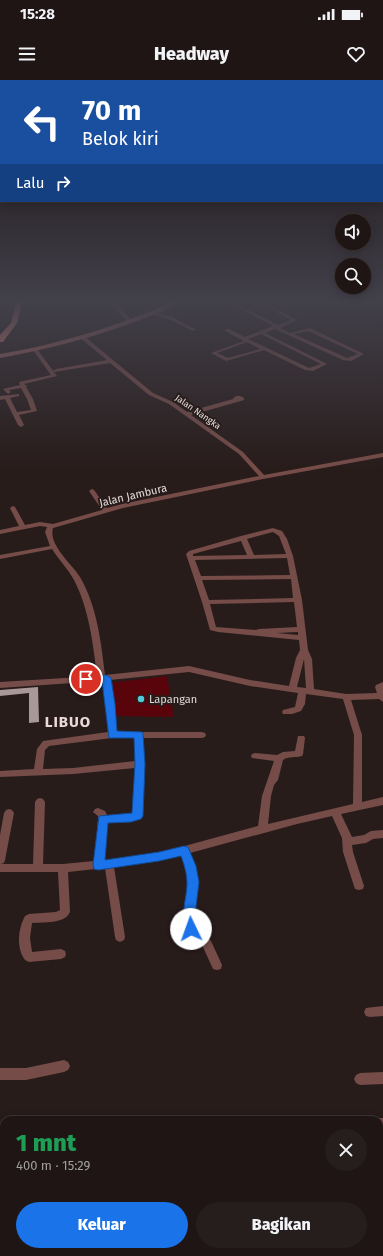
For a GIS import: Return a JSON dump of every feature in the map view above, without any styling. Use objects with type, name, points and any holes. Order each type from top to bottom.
[{"type":"street","points":[[16,414],[34,411],[22,382],[54,376],[41,358]]},
{"type":"street","name":"Jalan Nangka","points":[[107,358],[151,394],[171,403],[241,453],[263,477]]},
{"type":"street","points":[[224,358],[228,360],[235,358]]},
{"type":"street","points":[[282,358],[307,370],[311,370],[326,364],[313,358]]},
{"type":"street","points":[[343,358],[349,360],[354,358]]},
{"type":"street","points":[[56,371],[111,361]]},
{"type":"street","points":[[0,398],[7,393],[24,386]]},
{"type":"street","points":[[0,390],[17,396]]},
{"type":"street","points":[[7,393],[21,425]]},
{"type":"street","points":[[187,414],[236,400]]},
{"type":"street","name":"Jalan Jambura","points":[[0,532],[40,524],[52,526],[122,506],[263,477],[383,455]]},
{"type":"street","points":[[92,491],[106,511]]},
{"type":"street","points":[[14,508],[23,528]]},
{"type":"street","points":[[52,526],[49,528],[48,534],[54,547],[74,573],[81,586],[96,638],[110,704],[112,735]]},
{"type":"street","points":[[286,712],[297,711],[301,705],[306,692],[308,659],[304,650],[303,638],[302,630],[298,600],[290,556],[281,533],[277,530],[243,537],[191,552],[189,554],[206,602],[213,628],[218,630],[255,632],[268,635],[302,630]]},
{"type":"street","points":[[243,537],[251,557]]},
{"type":"street","points":[[0,557],[54,547]]},
{"type":"street","points":[[191,558],[290,556]]},
{"type":"street","points":[[198,578],[294,577]]},
{"type":"street","points":[[206,602],[298,600]]},
{"type":"street","points":[[289,633],[303,638]]},
{"type":"street","points":[[292,690],[300,658],[304,650]]},
{"type":"street","points":[[0,685],[104,678],[189,669],[250,684],[346,697],[382,697],[379,687],[383,685]]},
{"type":"street","points":[[346,697],[358,735],[356,782],[358,806]]},
{"type":"street","points":[[120,937],[104,865],[101,816],[131,818],[137,816],[140,764],[138,734]]},
{"type":"street","points":[[38,773],[41,749],[46,743],[112,735],[202,735]]},
{"type":"street","points":[[255,756],[279,758],[283,755],[299,754],[301,738]]},
{"type":"street","points":[[263,829],[268,790],[270,783],[273,780],[279,758]]},
{"type":"street","points":[[0,774],[38,773],[140,764]]},
{"type":"street","points":[[0,868],[63,868],[104,865],[159,857],[335,811],[383,801]]},
{"type":"street","points":[[38,868],[40,802]]},
{"type":"street","points":[[335,811],[348,842],[348,852],[359,886]]},
{"type":"street","points":[[0,860],[9,813]]},
{"type":"street","points":[[348,842],[366,839],[371,835],[383,834]]},
{"type":"street","points":[[184,850],[190,866],[193,882],[189,915],[191,929],[207,944],[217,965]]},
{"type":"street","points":[[61,954],[29,958],[26,955],[25,948],[26,924],[29,919],[58,916],[64,912],[63,868]]},
{"type":"street","points":[[370,1012],[383,1011]]},
{"type":"street","points":[[0,1074],[26,1074],[64,1066]]},
{"type":"street","points":[[360,1079],[383,1078]]},
{"type":"shaded area","name":"Lapangan","points":[[167,676],[174,717],[113,716],[109,683]]},
{"type":"building","points":[[38,687],[39,722],[29,723],[29,693],[0,696],[0,690]]},
{"type":"place","name":"Lapangan","points":[[141,699]]},
{"type":"district","name":"LIBUO","points":[[68,722]]},
{"type":"route","points":[[86,679],[106,678],[110,704],[112,735],[138,734],[140,764],[137,816],[131,818],[103,819],[98,865],[159,857],[184,850],[190,866],[193,882],[189,915],[191,929]]}]
